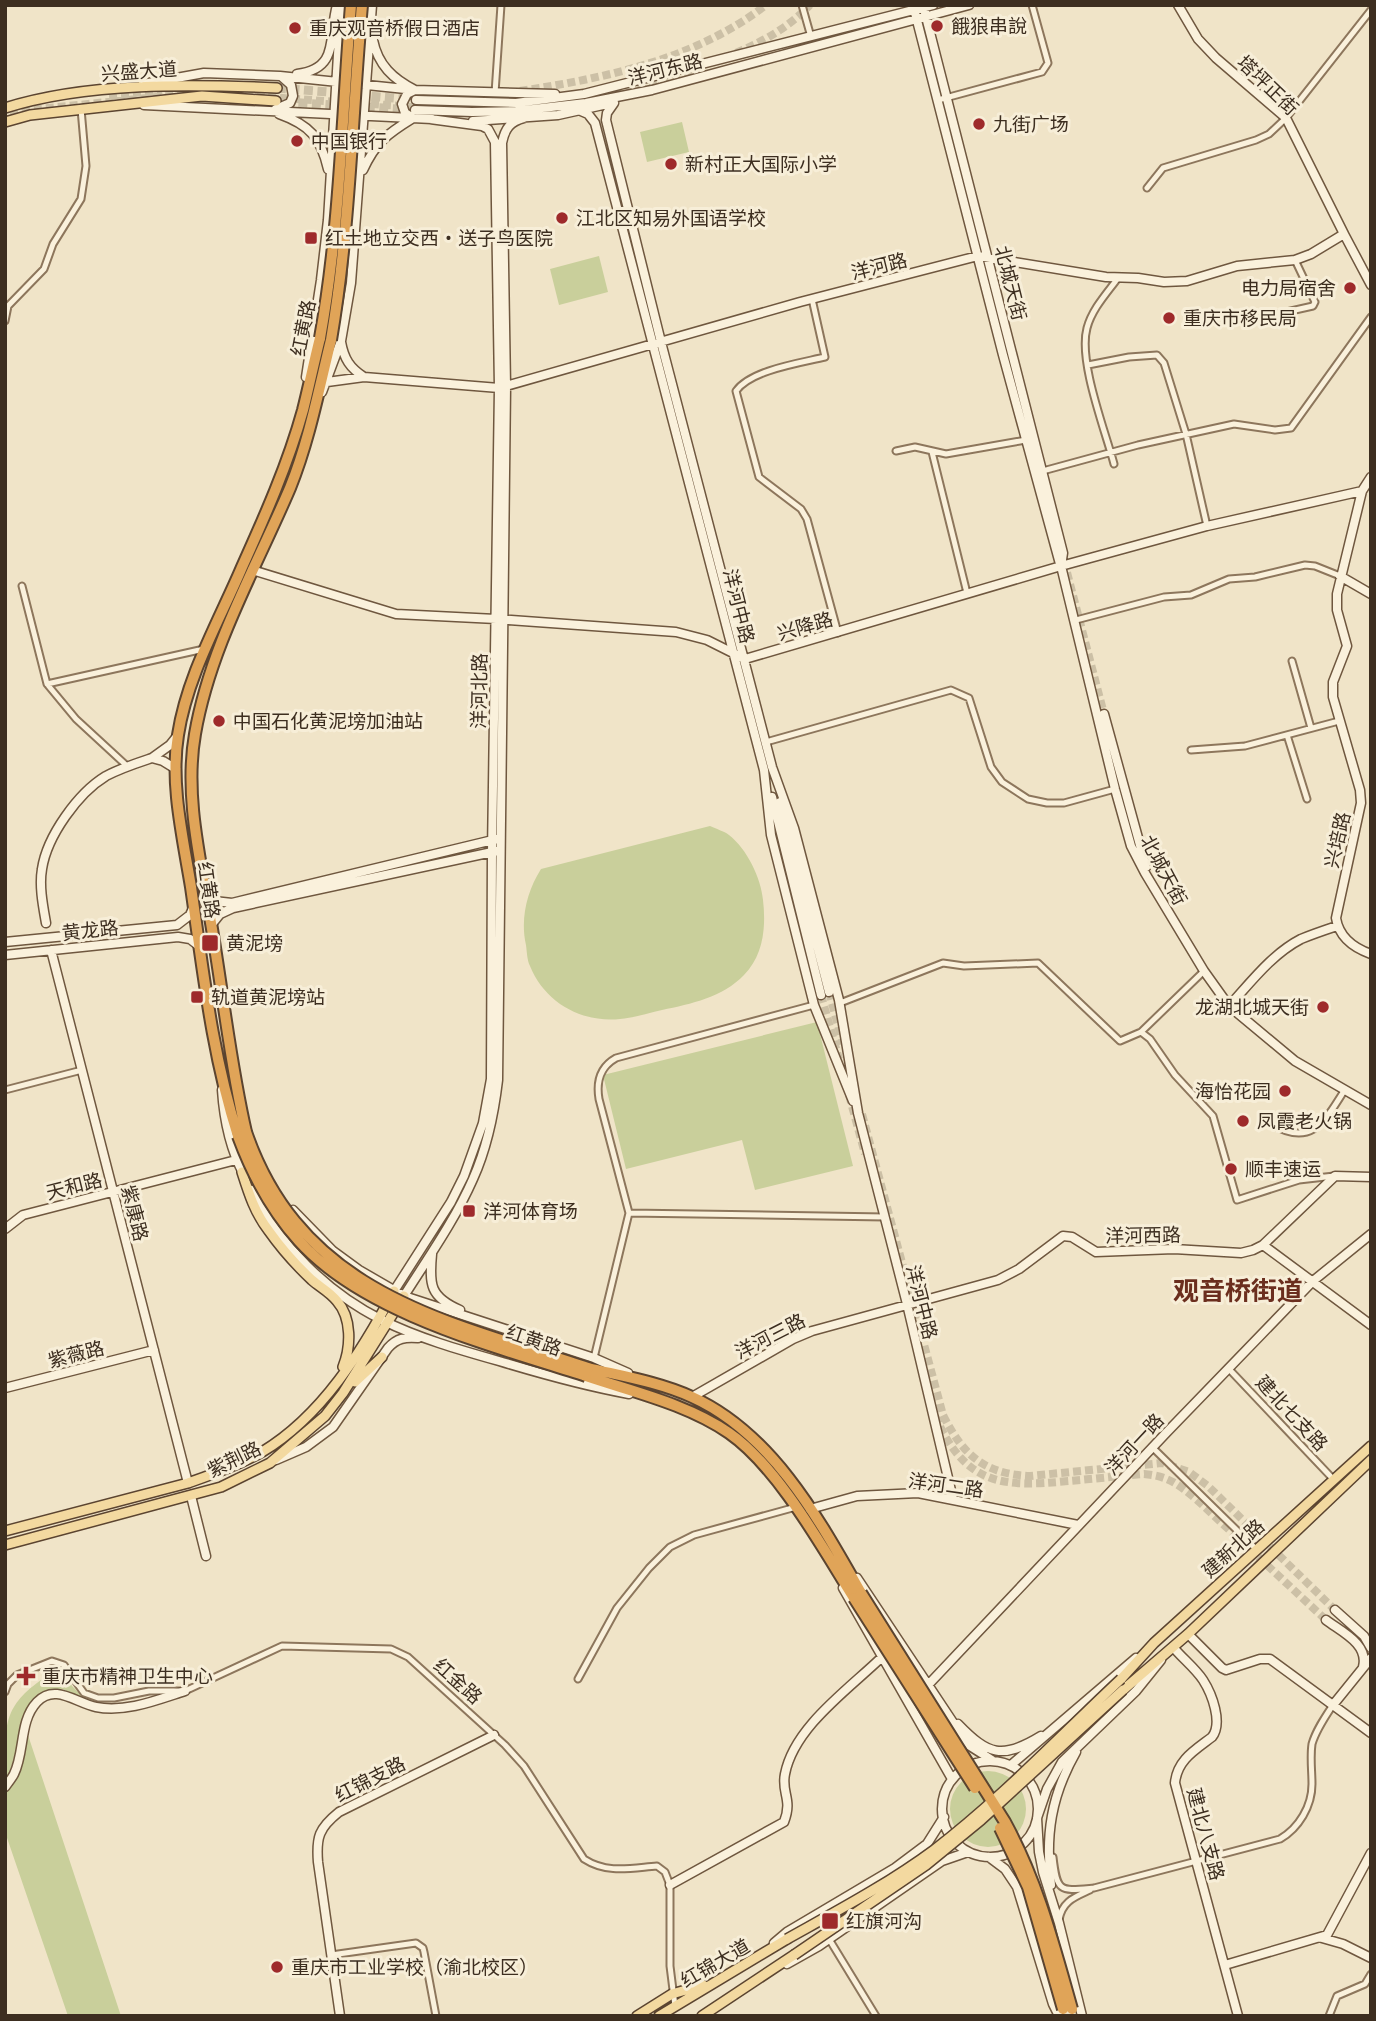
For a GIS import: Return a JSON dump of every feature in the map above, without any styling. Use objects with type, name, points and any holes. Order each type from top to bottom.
[{"type":"highway","name":"红黄路","points":[[331,339],[330,282],[351,5]]},
{"type":"highway","name":"红黄路","points":[[242,1134],[193,805],[194,736],[216,659],[290,485],[308,413],[331,339],[341,283],[347,223],[362,5]]},
{"type":"highway","name":"红黄路","points":[[308,413],[206,648],[189,693],[178,735],[176,769],[179,807],[199,946],[220,1070],[242,1134],[286,1212],[329,1258],[384,1295],[422,1311],[589,1367],[692,1397],[748,1434],[788,1478],[810,1509],[831,1551]]},
{"type":"highway","name":"红黄路","points":[[589,1367],[652,1398],[697,1415],[730,1434],[753,1456],[831,1551]]},
{"type":"highway","points":[[831,1551],[1013,1854],[1028,1887],[1069,2014]]},
{"type":"main road","name":"兴盛大道","points":[[5,108],[26,101],[130,88],[202,85],[277,88]]},
{"type":"main road","name":"兴盛大道","points":[[5,122],[30,115],[202,96],[276,101]]},
{"type":"main road","points":[[242,1172],[254,1208],[268,1230],[312,1280],[334,1297],[343,1310],[348,1328],[348,1349],[335,1386]]},
{"type":"main road","name":"紫荆路","points":[[5,1545],[221,1488],[270,1463],[325,1416],[343,1393],[384,1321],[394,1291]]},
{"type":"main road","name":"紫荆路","points":[[5,1531],[188,1483],[217,1473],[263,1451],[292,1428],[335,1386],[404,1296]]},
{"type":"main road","points":[[343,1393],[382,1357]]},
{"type":"main road","name":"建新北路","points":[[1121,1679],[1154,1643],[1371,1446]]},
{"type":"main road","name":"建新北路","points":[[1122,1690],[1188,1634],[1371,1460]]},
{"type":"main road","name":"红锦大道","points":[[659,2016],[893,1878],[935,1849],[1014,1780],[1121,1679]]},
{"type":"main road","name":"红锦大道","points":[[704,2015],[926,1865],[981,1820],[1122,1690]]},
{"type":"main road","points":[[637,2016],[672,1994],[715,1982]]},
{"type":"street","points":[[308,413],[311,337],[321,280],[330,178],[340,28],[339,5]]},
{"type":"street","points":[[280,76],[308,73],[324,64],[331,49],[333,18],[339,5]]},
{"type":"street","points":[[308,413],[327,382],[331,339],[351,284],[372,5]]},
{"type":"street","points":[[495,94],[501,5]]},
{"type":"street","points":[[802,5],[811,37]]},
{"type":"street","points":[[919,11],[933,5]]},
{"type":"street","points":[[919,11],[969,5]]},
{"type":"street","points":[[943,99],[1045,69],[1048,63],[1032,5]]},
{"type":"street","name":"塔坪正街","points":[[1178,5],[1198,39],[1216,58],[1286,118],[1344,234]]},
{"type":"street","points":[[1147,188],[1163,168],[1256,141],[1269,134],[1286,118],[1371,10]]},
{"type":"street","name":"洋河东路","points":[[415,100],[516,103],[584,94],[919,11]]},
{"type":"street","name":"洋河东路","points":[[414,114],[555,108],[652,90],[919,11]]},
{"type":"street","name":"北城天街","points":[[919,11],[988,257],[1029,438]]},
{"type":"street","points":[[340,28],[354,37],[370,30]]},
{"type":"street","points":[[370,30],[384,66],[399,82],[415,90]]},
{"type":"street","points":[[130,88],[204,73],[280,76],[415,90],[495,94],[584,94]]},
{"type":"street","points":[[270,111],[286,107],[293,96],[291,85],[280,76]]},
{"type":"street","points":[[415,90],[407,94],[402,103],[405,113],[430,119],[471,121],[581,111],[652,90]]},
{"type":"street","name":"北城天街","points":[[943,99],[978,256],[1063,553],[1061,566],[1076,620],[1092,701],[1131,846],[1204,971],[1229,1006],[1295,1061],[1371,1105]]},
{"type":"street","name":"洋河中路","points":[[614,103],[606,120],[658,343],[735,653],[768,769],[794,828],[840,1003],[858,1113],[908,1304],[953,1499]]},
{"type":"street","points":[[127,104],[365,116],[414,114]]},
{"type":"street","points":[[5,321],[8,306],[44,269],[53,244],[81,199],[86,166],[81,109]]},
{"type":"street","points":[[270,111],[292,119],[312,131],[324,153],[330,178]]},
{"type":"street","name":"洋河中路","points":[[581,111],[589,114],[596,123],[745,659],[766,742],[771,835],[814,1005],[858,1113]]},
{"type":"street","points":[[360,176],[376,145],[414,114]]},
{"type":"street","name":"洋河北路","points":[[404,1296],[460,1207],[474,1178],[484,1152],[498,1080],[496,839],[502,387],[502,142],[506,128],[514,121],[524,118]]},
{"type":"street","name":"洋河北路","points":[[430,119],[482,126],[488,129],[495,142],[502,387]]},
{"type":"street","points":[[330,178],[334,166],[346,160],[356,166],[360,176]]},
{"type":"street","points":[[1344,234],[1371,285]]},
{"type":"street","name":"洋河路","points":[[327,382],[364,377],[502,387],[812,299],[978,256],[1119,278],[1187,281],[1237,265],[1295,260],[1344,234]]},
{"type":"street","points":[[1225,319],[1255,319],[1313,306],[1315,302],[1295,260]]},
{"type":"street","points":[[1114,464],[1085,352],[1086,329],[1097,306],[1119,278]]},
{"type":"street","points":[[812,299],[825,357],[770,371],[747,380],[736,391],[759,477],[801,509],[807,519],[838,633]]},
{"type":"street","points":[[1038,473],[1111,452],[1234,424],[1275,430],[1292,428],[1371,317]]},
{"type":"street","points":[[331,339],[353,370],[364,377]]},
{"type":"street","points":[[1088,365],[1157,355],[1164,363],[1186,434],[1207,526]]},
{"type":"street","points":[[896,451],[915,447],[946,454],[1029,438]]},
{"type":"street","points":[[932,452],[967,593]]},
{"type":"street","name":"兴培路","points":[[1337,926],[1336,911],[1362,803],[1332,691],[1347,646],[1336,602],[1340,576],[1363,491],[1371,477]]},
{"type":"street","name":"兴降路","points":[[745,659],[1207,526],[1363,491]]},
{"type":"street","points":[[1076,620],[1164,597],[1191,595],[1229,579],[1255,578],[1305,565],[1340,576],[1371,594]]},
{"type":"street","points":[[252,570],[396,614],[676,632],[708,640],[745,659]]},
{"type":"street","points":[[22,586],[47,684],[76,719],[127,766]]},
{"type":"street","points":[[47,684],[206,648]]},
{"type":"street","points":[[1292,661],[1311,728]]},
{"type":"street","points":[[766,742],[951,690],[969,698],[990,767],[1002,782],[1028,799],[1064,803],[1115,789]]},
{"type":"street","points":[[1104,713],[1138,843],[1153,886]]},
{"type":"street","points":[[1191,750],[1245,746],[1339,721]]},
{"type":"street","points":[[36,939],[46,923],[42,870],[58,827],[104,777],[152,758],[170,745],[178,735]]},
{"type":"street","points":[[1287,735],[1307,799]]},
{"type":"street","points":[[152,758],[176,769]]},
{"type":"street","points":[[768,769],[825,993]]},
{"type":"street","points":[[205,889],[215,901],[233,903],[496,839]]},
{"type":"street","points":[[212,924],[220,914],[233,908],[496,851]]},
{"type":"street","name":"洋河北路","points":[[394,1291],[460,1185],[489,1102],[496,851]]},
{"type":"street","points":[[177,925],[190,915],[194,906]]},
{"type":"street","points":[[46,923],[60,936]]},
{"type":"street","points":[[177,925],[184,930],[178,937]]},
{"type":"street","name":"黄龙路","points":[[5,942],[177,925]]},
{"type":"street","points":[[1229,1006],[1269,962],[1306,937],[1337,926],[1350,942],[1371,954]]},
{"type":"street","points":[[178,937],[190,939],[199,946]]},
{"type":"street","name":"黄龙路","points":[[5,955],[178,937]]},
{"type":"street","name":"紫康路","points":[[51,950],[188,1483]]},
{"type":"street","points":[[840,1003],[943,963],[964,966],[1038,964],[1120,1041],[1141,1032],[1204,971]]},
{"type":"street","points":[[432,1250],[431,1280],[438,1298],[589,1367],[629,1213],[599,1099],[598,1079],[604,1068],[616,1058],[814,1005]]},
{"type":"street","points":[[1141,1032],[1150,1039],[1175,1075],[1213,1116],[1237,1200],[1299,1180],[1335,1176],[1371,1177]]},
{"type":"street","points":[[232,1067],[243,1107],[274,1181],[291,1207],[333,1251],[359,1270],[404,1296],[508,1331]]},
{"type":"street","points":[[5,1090],[82,1070]]},
{"type":"street","points":[[220,1070],[223,1115],[236,1160],[258,1202],[289,1249],[315,1274],[384,1321],[429,1338],[551,1377],[652,1398]]},
{"type":"street","points":[[1268,1122],[1280,1130],[1296,1135],[1312,1129],[1321,1124],[1344,1091]]},
{"type":"street","name":"天和路","points":[[5,1229],[23,1215],[236,1160]]},
{"type":"street","points":[[1335,1176],[1263,1245],[1371,1325]]},
{"type":"street","points":[[629,1213],[885,1217]]},
{"type":"street","name":"洋河一路","points":[[928,1685],[1313,1281],[1371,1234]]},
{"type":"street","name":"洋河西路","points":[[908,1304],[998,1280],[1019,1269],[1063,1236],[1072,1237],[1096,1252],[1174,1250],[1241,1253],[1263,1245]]},
{"type":"street","name":"洋河三路","points":[[692,1397],[793,1339],[812,1331],[908,1304]]},
{"type":"street","points":[[270,1463],[306,1447],[333,1427],[394,1341],[402,1338],[429,1338]]},
{"type":"street","name":"紫薇路","points":[[5,1388],[154,1350]]},
{"type":"street","name":"建北七支路","points":[[1228,1368],[1334,1480]]},
{"type":"street","points":[[1152,1447],[1256,1550]]},
{"type":"street","name":"洋河二路","points":[[810,1509],[857,1496],[918,1493],[1078,1525]]},
{"type":"street","points":[[191,1496],[206,1556]]},
{"type":"street","points":[[578,1679],[617,1608],[670,1547],[694,1535],[796,1507]]},
{"type":"street","points":[[831,1551],[850,1602],[952,1779]]},
{"type":"street","points":[[831,1551],[866,1590],[970,1746],[995,1761],[1011,1765],[1024,1775],[1034,1788],[1038,1804],[1039,1852],[1059,1923]]},
{"type":"street","points":[[1335,1610],[1367,1636],[1371,1647]]},
{"type":"street","points":[[1326,1620],[1363,1650],[1363,1667]]},
{"type":"street","points":[[1188,1634],[1222,1668],[1233,1669],[1260,1658],[1270,1659],[1371,1733]]},
{"type":"street","points":[[1011,1765],[1154,1643]]},
{"type":"street","name":"红金路","points":[[5,1692],[8,1684],[17,1675],[52,1661],[64,1665],[85,1693],[98,1698],[114,1698],[149,1691],[185,1691],[282,1646],[391,1649],[408,1657],[524,1766],[584,1859],[608,1870],[657,1866],[665,1872],[670,1885]]},
{"type":"street","points":[[995,1761],[973,1764],[952,1779],[945,1793],[942,1809],[946,1828],[956,1843],[968,1852],[989,1857],[1015,1850],[1027,1839],[1047,1788],[1062,1762],[1136,1691],[1170,1650]]},
{"type":"street","name":"建北八支路","points":[[1170,1650],[1201,1677],[1217,1719],[1216,1732],[1183,1760],[1176,1772],[1175,1783],[1238,2016]]},
{"type":"street","points":[[675,2006],[672,1994],[670,1885],[784,1822],[789,1808],[784,1777],[792,1750],[809,1727],[882,1657]]},
{"type":"street","points":[[1050,1831],[1053,1861],[1061,1887],[1070,1890],[1094,1888],[1280,1839],[1296,1827],[1309,1802],[1312,1793],[1312,1744],[1316,1732],[1333,1705],[1371,1658]]},
{"type":"street","points":[[5,1787],[15,1773],[29,1714],[37,1702],[49,1694],[66,1695],[80,1703],[98,1708],[121,1708],[185,1691]]},
{"type":"street","points":[[943,1707],[977,1744],[988,1749],[1014,1750],[1061,1724]]},
{"type":"street","name":"红锦支路","points":[[340,2016],[317,1843],[324,1824],[339,1812],[494,1735]]},
{"type":"street","points":[[1052,1902],[1048,1866],[1053,1805],[1061,1779],[1080,1745]]},
{"type":"street","points":[[751,1962],[787,1932],[895,1868],[927,1844],[944,1817]]},
{"type":"street","points":[[751,1984],[829,1939],[942,1861],[968,1852]]},
{"type":"street","points":[[1225,1965],[1322,1938],[1332,1930],[1371,1853]]},
{"type":"street","points":[[989,1857],[1006,1869],[1017,1887],[1053,2004],[1069,2014]]},
{"type":"street","points":[[1069,2014],[1060,1911],[1068,1901],[1094,1888]]},
{"type":"street","points":[[1336,1922],[1338,1937],[1343,1944]]},
{"type":"street","points":[[1322,1938],[1343,1944],[1371,1958]]},
{"type":"street","points":[[829,1939],[876,2016]]},
{"type":"street","points":[[331,1955],[416,1943],[420,1945],[424,1952],[436,2016]]},
{"type":"street","points":[[1329,2016],[1337,1996],[1365,1984],[1371,1974]]},
{"type":"green space","points":[[682,122],[689,152],[647,162],[640,132]]},
{"type":"green space","points":[[599,256],[608,292],[559,305],[550,269]]},
{"type":"green space","points":[[710,826],[727,834],[742,848],[752,864],[762,891],[762,940],[756,958],[744,975],[736,983],[706,998],[625,1018],[592,1018],[566,1008],[555,1000],[545,990],[530,966],[524,935],[526,906],[541,869]]},
{"type":"green space","points":[[817,1022],[853,1166],[755,1190],[742,1140],[626,1169],[603,1075]]},
{"type":"green space","points":[[55,1671],[64,1672],[82,1696],[80,1700],[63,1689],[47,1691],[37,1697],[25,1718],[5,1780],[5,1743],[15,1705],[24,1694]]},
{"type":"green space","points":[[27,1732],[121,2016],[68,2016],[5,1832],[5,1794],[18,1776]]},
{"type":"green space","points":[[981,1771],[995,1771],[1009,1777],[1020,1788],[1026,1809],[1023,1824],[1015,1836],[995,1847],[981,1847],[967,1841],[956,1830],[950,1816],[950,1802],[956,1788],[967,1777]]},
{"type":"tunnel","points":[[520,91],[585,80],[680,53],[739,24],[766,5]]},
{"type":"tunnel","points":[[736,53],[776,33],[810,5]]},
{"type":"tunnel","points":[[919,5],[938,78]]},
{"type":"tunnel","points":[[531,105],[616,92],[698,68]]},
{"type":"tunnel","points":[[277,88],[341,93]]},
{"type":"tunnel","points":[[109,96],[162,90]]},
{"type":"tunnel","points":[[245,91],[274,93]]},
{"type":"tunnel","points":[[11,116],[29,110],[186,94]]},
{"type":"tunnel","points":[[358,95],[416,100]]},
{"type":"tunnel","points":[[454,99],[490,95]]},
{"type":"tunnel","points":[[268,97],[339,102]]},
{"type":"tunnel","points":[[285,102],[415,110]]},
{"type":"tunnel","points":[[359,103],[415,107],[507,106]]},
{"type":"tunnel","points":[[1064,561],[1104,714]]},
{"type":"tunnel","points":[[829,992],[843,1044]]},
{"type":"tunnel","points":[[821,995],[839,1059]]},
{"type":"tunnel","points":[[849,1095],[865,1154]]},
{"type":"tunnel","points":[[862,1114],[943,1415],[967,1451],[977,1460],[1000,1471],[1030,1476],[1162,1463],[1189,1472],[1208,1486],[1335,1610]]},
{"type":"tunnel","points":[[935,1416],[959,1456],[987,1477],[1004,1481],[1044,1483],[1144,1474],[1172,1482],[1196,1499],[1326,1620]]},
{"type":"place","name":"餓狼串說","points":[[937,26]]},
{"type":"place","name":"重庆观音桥假日酒店","points":[[295,28]]},
{"type":"place","name":"九街广场","points":[[979,124]]},
{"type":"place","name":"中国银行","points":[[297,141]]},
{"type":"place","name":"新村正大国际小学","points":[[671,164]]},
{"type":"place","name":"江北区知易外国语学校","points":[[562,218]]},
{"type":"place","name":"红土地立交西‧送子鸟医院","points":[[311,238]]},
{"type":"place","name":"电力局宿舍","points":[[1350,288]]},
{"type":"place","name":"重庆市移民局","points":[[1169,318]]},
{"type":"place","name":"中国石化黄泥塝加油站","points":[[219,721]]},
{"type":"place","name":"黄泥塝","points":[[210,943]]},
{"type":"place","name":"轨道黄泥塝站","points":[[197,997]]},
{"type":"place","name":"龙湖北城天街","points":[[1323,1007]]},
{"type":"place","name":"海怡花园","points":[[1285,1091]]},
{"type":"place","name":"凤霞老火锅","points":[[1243,1121]]},
{"type":"place","name":"顺丰速运","points":[[1231,1169]]},
{"type":"place","name":"洋河体育场","points":[[469,1211]]},
{"type":"place","name":"重庆市精神卫生中心","points":[[26,1676]]},
{"type":"place","name":"红旗河沟","points":[[830,1921]]},
{"type":"place","name":"重庆市工业学校（渝北校区）","points":[[277,1967]]},
{"type":"district","name":"观音桥街道","points":[[1238,1291]]}]
